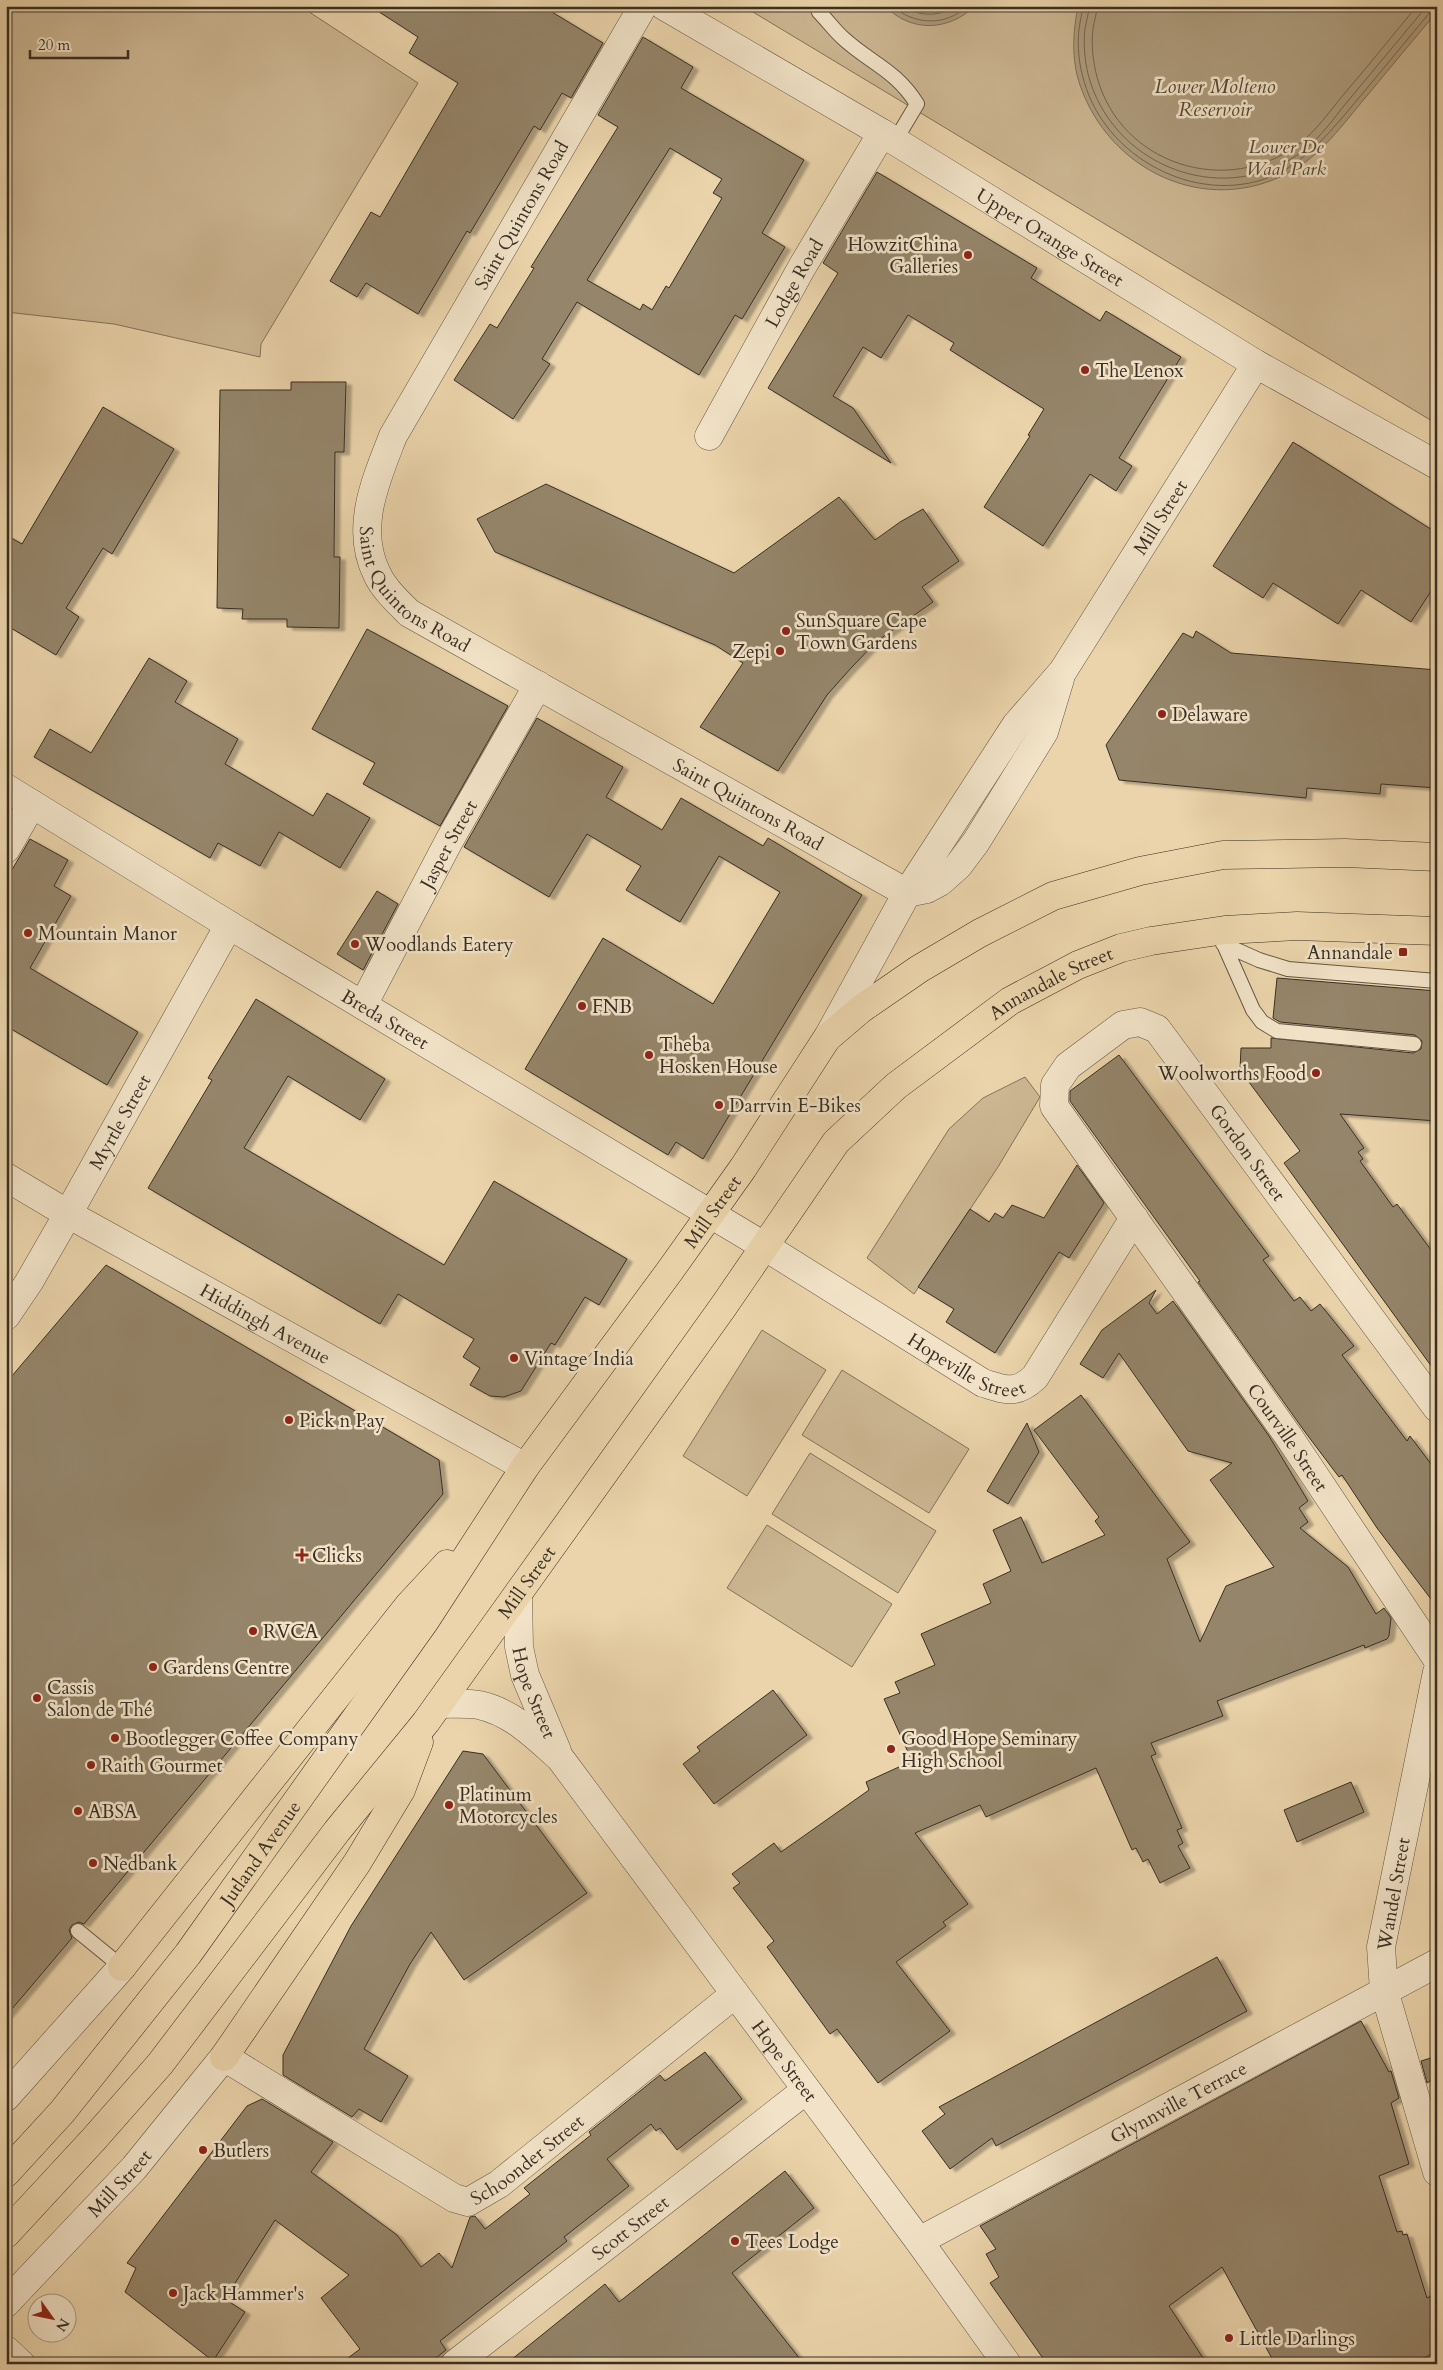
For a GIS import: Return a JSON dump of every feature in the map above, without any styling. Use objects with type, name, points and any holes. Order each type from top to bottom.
[{"type":"main road","points":[[827,1038],[861,1009],[919,969],[980,933],[1053,896],[1140,872],[1223,855],[1345,853],[1437,857]]},
{"type":"main road","name":"Annandale Street","points":[[764,1246],[836,1142],[896,1086],[1010,1001],[1078,965],[1121,948],[1151,941],[1221,938],[1297,926],[1437,931]]},
{"type":"main road","name":"Mill Street","points":[[492,1516],[525,1467],[710,1214],[827,1038]]},
{"type":"main road","name":"Mill Street","points":[[433,1713],[712,1323],[764,1246]]},
{"type":"main road","points":[[122,1967],[408,1604],[492,1516]]},
{"type":"main road","name":"Jutland Avenue","points":[[6,2173],[62,2112],[188,1954],[425,1621],[492,1516]]},
{"type":"main road","points":[[6,2234],[94,2140],[160,2064],[337,1831],[433,1713]]},
{"type":"main road","points":[[224,2057],[357,1863],[396,1798],[433,1713]]},
{"type":"street","name":"Saint Quintons Road","points":[[643,6],[393,436],[375,481],[366,522],[367,548],[377,574],[389,593],[409,613],[907,893]]},
{"type":"street","name":"Upper Orange Street","points":[[664,6],[888,137],[1256,364],[1437,466]]},
{"type":"street","name":"Lodge Road","points":[[709,436],[802,267],[888,137]]},
{"type":"street","name":"Mill Street","points":[[827,1038],[907,893],[927,888],[940,882],[958,866],[976,842],[1044,732],[1063,671],[1256,364]]},
{"type":"street","name":"Jasper Street","points":[[363,1005],[448,841],[538,685]]},
{"type":"street","name":"Breda Street","points":[[6,788],[229,925],[764,1246]]},
{"type":"street","points":[[6,849],[32,804]]},
{"type":"street","name":"Myrtle Street","points":[[6,1316],[29,1282],[68,1214],[229,925]]},
{"type":"street","name":"Gordon Street","points":[[1134,1218],[1054,1106],[1055,1085],[1068,1066],[1123,1025],[1140,1022],[1157,1029],[1437,1408]]},
{"type":"street","name":"Hiddingh Avenue","points":[[6,1177],[68,1214],[525,1467]]},
{"type":"street","name":"Hopeville Street","points":[[764,1246],[983,1383],[1015,1390],[1025,1386],[1035,1377],[1134,1218]]},
{"type":"street","name":"Courville Street","points":[[1134,1218],[1289,1437],[1437,1659]]},
{"type":"street","name":"Hope Street","points":[[518,1595],[519,1646],[525,1675],[560,1758]]},
{"type":"street","name":"Wandel Street","points":[[1437,1672],[1381,1947],[1384,1990],[1437,2172]]},
{"type":"street","name":"Hope Street","points":[[433,1713],[477,1705],[500,1711],[520,1722],[560,1758],[920,2241],[1007,2364]]},
{"type":"street","name":"Glynnville Terrace","points":[[920,2241],[1437,1963]]},
{"type":"street","points":[[6,2097],[122,1967]]},
{"type":"street","name":"Schoonder Street","points":[[224,2057],[454,2198],[468,2202],[499,2184],[735,1994]]},
{"type":"street","name":"Mill Street","points":[[6,2302],[134,2168],[224,2057]]},
{"type":"street","name":"Scott Street","points":[[455,2364],[806,2090]]},
{"type":"street","points":[[6,2350],[21,2364]]},
{"type":"lane","points":[[817,6],[819,12],[843,38],[887,70],[906,87],[917,104],[888,137]]},
{"type":"lane","points":[[1221,938],[1258,960],[1288,968],[1437,981]]},
{"type":"lane","points":[[1221,938],[1252,1010],[1262,1022],[1277,1031],[1414,1044]]},
{"type":"lane","points":[[78,1931],[122,1967]]},
{"type":"green space","points":[[6,6],[300,6],[418,83],[261,344],[260,357],[114,324],[6,312]]},
{"type":"green space","name":"Lower De Waal Park","points":[[743,6],[1437,6],[1437,424]]},
{"type":"green space","points":[[1025,1077],[1040,1097],[998,1167],[914,1294],[867,1258],[949,1129],[983,1098]]},
{"type":"green space","points":[[762,1330],[826,1370],[747,1496],[683,1456]]},
{"type":"green space","points":[[842,1370],[969,1449],[929,1513],[802,1435]]},
{"type":"green space","points":[[810,1453],[936,1531],[898,1593],[772,1514]]},
{"type":"green space","points":[[767,1525],[892,1604],[852,1667],[727,1588]]},
{"type":"water","points":[[885,6],[975,6],[954,20],[930,26],[906,21],[895,15]]},
{"type":"water","name":"Lower Molteno Reservoir","points":[[1078,6],[1437,6],[1437,12],[1340,128],[1311,158],[1288,173],[1256,185],[1225,190],[1193,187],[1164,177],[1137,162],[1113,141],[1094,115],[1077,75],[1074,46]]},
{"type":"building","points":[[370,6],[542,6],[603,43],[571,98],[562,93],[540,130],[534,126],[470,233],[467,231],[418,314],[366,283],[357,297],[330,281],[371,212],[380,217],[458,83],[409,53],[418,37]]},
{"type":"building","points":[[643,37],[693,67],[681,88],[804,160],[762,233],[785,247],[742,319],[735,315],[699,375],[577,302],[542,359],[550,364],[513,419],[454,380],[490,324],[497,328],[534,268],[531,267],[618,127],[598,115]],"holes":[[[670,148],[722,179],[713,193],[722,198],[669,288],[666,286],[652,310],[643,304],[640,310],[587,280]]]},
{"type":"building","points":[[877,172],[1037,268],[1031,278],[1100,321],[1106,311],[1181,357],[1119,458],[1132,466],[1116,491],[1090,474],[1043,546],[984,507],[1030,436],[1028,435],[1044,409],[950,350],[954,343],[908,315],[881,358],[863,347],[833,396],[853,408],[891,463],[768,388],[838,273],[823,263]]},
{"type":"building","points":[[291,382],[346,382],[344,452],[335,452],[334,557],[340,557],[339,628],[287,627],[287,619],[242,619],[243,609],[217,608],[220,390],[291,390]]},
{"type":"building","points":[[103,407],[174,449],[112,554],[103,548],[66,608],[79,617],[56,655],[6,625],[6,535],[22,544]]},
{"type":"building","points":[[1293,442],[1437,533],[1437,582],[1411,622],[1361,590],[1338,624],[1273,583],[1263,598],[1213,566]]},
{"type":"building","name":"SunSquare Cape Town Gardens","points":[[546,484],[734,573],[839,497],[875,540],[900,522],[923,509],[959,561],[922,587],[933,602],[877,641],[827,695],[778,771],[700,727],[743,663],[715,645],[495,552],[477,519]]},
{"type":"building","points":[[367,629],[508,706],[440,826],[363,784],[375,763],[312,729]]},
{"type":"building","points":[[1196,631],[1231,653],[1437,670],[1437,788],[1381,784],[1380,794],[1307,788],[1306,798],[1119,780],[1106,745],[1183,633],[1193,638]]},
{"type":"building","points":[[149,658],[187,681],[175,702],[238,739],[225,764],[313,816],[327,793],[370,818],[340,868],[279,832],[260,866],[218,843],[210,858],[34,757],[50,729],[91,753]]},
{"type":"building","points":[[537,718],[623,767],[606,797],[662,830],[681,798],[763,846],[768,838],[862,895],[703,1159],[676,1142],[668,1155],[525,1069],[603,938],[713,1004],[780,892],[719,856],[680,922],[626,890],[641,866],[587,834],[549,897],[464,847]]},
{"type":"building","points":[[30,839],[68,860],[54,886],[71,896],[30,968],[138,1032],[107,1085],[6,1026],[6,880]]},
{"type":"building","points":[[377,891],[398,904],[363,970],[337,954]]},
{"type":"building","points":[[1277,978],[1437,991],[1437,1121],[1340,1114],[1364,1148],[1358,1152],[1363,1159],[1360,1161],[1393,1207],[1397,1204],[1437,1258],[1437,1374],[1284,1163],[1300,1151],[1240,1070],[1241,1048],[1271,1048],[1271,1038],[1413,1053],[1421,1049],[1422,1041],[1415,1035],[1280,1022],[1273,1018]]},
{"type":"building","points":[[256,999],[385,1079],[360,1120],[288,1076],[244,1148],[444,1265],[494,1181],[627,1259],[599,1305],[585,1297],[555,1345],[551,1343],[521,1391],[504,1397],[490,1396],[470,1385],[480,1368],[463,1357],[474,1339],[398,1294],[380,1324],[148,1188],[212,1080],[208,1078]]},
{"type":"building","points":[[1119,1055],[1269,1256],[1263,1260],[1294,1301],[1300,1297],[1311,1311],[1320,1304],[1354,1346],[1342,1355],[1407,1441],[1410,1436],[1437,1472],[1437,1607],[1377,1528],[1342,1475],[1339,1477],[1305,1432],[1198,1282],[1200,1281],[1070,1101],[1070,1091]]},
{"type":"building","points":[[1077,1165],[1104,1203],[1069,1258],[1059,1252],[995,1353],[946,1322],[954,1309],[918,1287],[970,1209],[989,1222],[995,1213],[1003,1218],[1012,1205],[1044,1218]]},
{"type":"building","name":"Gardens Centre","points":[[106,1265],[439,1460],[443,1494],[84,1924],[79,1922],[72,1925],[69,1930],[72,1938],[6,2016],[6,1383]]},
{"type":"building","points":[[1156,1290],[1149,1303],[1157,1314],[1173,1301],[1269,1436],[1308,1501],[1299,1508],[1308,1522],[1300,1528],[1348,1567],[1376,1614],[1384,1608],[1391,1618],[1389,1636],[1387,1639],[1365,1648],[1364,1645],[1217,1701],[1223,1716],[1151,1743],[1156,1754],[1151,1756],[1182,1828],[1177,1830],[1183,1843],[1178,1846],[1190,1868],[1160,1883],[1148,1859],[1143,1862],[1136,1848],[1132,1850],[1096,1768],[986,1817],[980,1805],[915,1833],[968,1904],[943,1922],[946,1926],[896,1962],[950,2031],[878,2083],[837,2029],[830,2034],[767,1947],[774,1941],[733,1888],[740,1883],[732,1874],[774,1843],[781,1852],[869,1790],[866,1782],[912,1761],[884,1699],[900,1693],[895,1682],[935,1665],[921,1634],[991,1603],[983,1584],[1011,1571],[993,1530],[1021,1517],[1042,1563],[1105,1535],[1095,1521],[1099,1517],[1034,1430],[1081,1395],[1190,1542],[1167,1559],[1200,1642],[1226,1586],[1274,1567],[1210,1480],[1232,1463],[1188,1451],[1119,1353],[1103,1378],[1080,1364],[1102,1330]]},
{"type":"building","points":[[1027,1423],[1039,1452],[1008,1504],[987,1491]]},
{"type":"building","points":[[773,1690],[807,1735],[714,1804],[683,1764],[700,1751],[697,1747]]},
{"type":"building","points":[[463,1751],[483,1754],[587,1893],[464,1980],[431,1932],[410,1964],[364,2049],[408,2076],[381,2122],[359,2109],[352,2117],[283,2075],[283,2055],[351,1926]]},
{"type":"building","points":[[1351,1782],[1364,1812],[1297,1842],[1284,1810]]},
{"type":"building","points":[[1217,1957],[1247,2011],[996,2146],[992,2138],[950,2169],[922,2131],[945,2114],[939,2107]]},
{"type":"building","points":[[1361,2021],[1389,2072],[1391,2071],[1399,2098],[1391,2103],[1409,2164],[1379,2176],[1397,2232],[1402,2231],[1403,2235],[1407,2234],[1427,2298],[1437,2293],[1437,2351],[1413,2364],[1275,2364],[1222,2267],[1169,2306],[1207,2364],[1047,2364],[990,2283],[999,2277],[986,2254],[996,2249],[980,2226]]},
{"type":"building","points":[[705,2052],[742,2099],[677,2150],[660,2128],[656,2131],[651,2124],[607,2159],[629,2186],[564,2237],[567,2241],[440,2341],[446,2350],[428,2364],[340,2364],[360,2349],[321,2298],[349,2275],[275,2220],[225,2299],[245,2312],[213,2361],[125,2292],[136,2268],[127,2263],[247,2106],[262,2099],[333,2142],[311,2172],[397,2235],[421,2267],[439,2253],[452,2268],[470,2217],[475,2216],[485,2229],[530,2194],[524,2188],[591,2135],[589,2132],[660,2075],[665,2081]]},
{"type":"building","points":[[1437,2056],[1437,2077],[1427,2083],[1421,2061]]},
{"type":"building","points":[[785,2171],[814,2208],[732,2273],[804,2364],[506,2364],[605,2284],[619,2302]]},
{"type":"place","name":"HowzitChina Galleries","points":[[968,255]]},
{"type":"place","name":"The Lenox","points":[[1085,370]]},
{"type":"place","name":"SunSquare Cape Town Gardens","points":[[786,631]]},
{"type":"place","name":"Zepi","points":[[780,651]]},
{"type":"place","name":"Delaware","points":[[1162,714]]},
{"type":"place","name":"Mountain Manor","points":[[28,933]]},
{"type":"place","name":"Woodlands Eatery","points":[[355,944]]},
{"type":"place","name":"Annandale","points":[[1403,952]]},
{"type":"place","name":"FNB","points":[[582,1006]]},
{"type":"place","name":"Theba Hosken House","points":[[649,1055]]},
{"type":"place","name":"Woolworths Food","points":[[1316,1073]]},
{"type":"place","name":"Darrvin E-Bikes","points":[[719,1105]]},
{"type":"place","name":"Vintage India","points":[[514,1358]]},
{"type":"place","name":"Pick n Pay","points":[[289,1420]]},
{"type":"place","name":"Clicks","points":[[302,1555]]},
{"type":"place","name":"RVCA","points":[[253,1631]]},
{"type":"place","name":"Gardens Centre","points":[[153,1667]]},
{"type":"place","name":"Cassis Salon de Thé","points":[[37,1698]]},
{"type":"place","name":"Bootlegger Coffee Company","points":[[115,1738]]},
{"type":"place","name":"Good Hope Seminary High School","points":[[891,1749]]},
{"type":"place","name":"Raith Gourmet","points":[[91,1765]]},
{"type":"place","name":"Platinum Motorcycles","points":[[449,1805]]},
{"type":"place","name":"ABSA","points":[[78,1811]]},
{"type":"place","name":"Nedbank","points":[[93,1863]]},
{"type":"place","name":"Butlers","points":[[203,2150]]},
{"type":"place","name":"Tees Lodge","points":[[735,2241]]},
{"type":"place","name":"Jack Hammer's","points":[[173,2293]]},
{"type":"place","name":"Little Darlings","points":[[1229,2338]]}]
